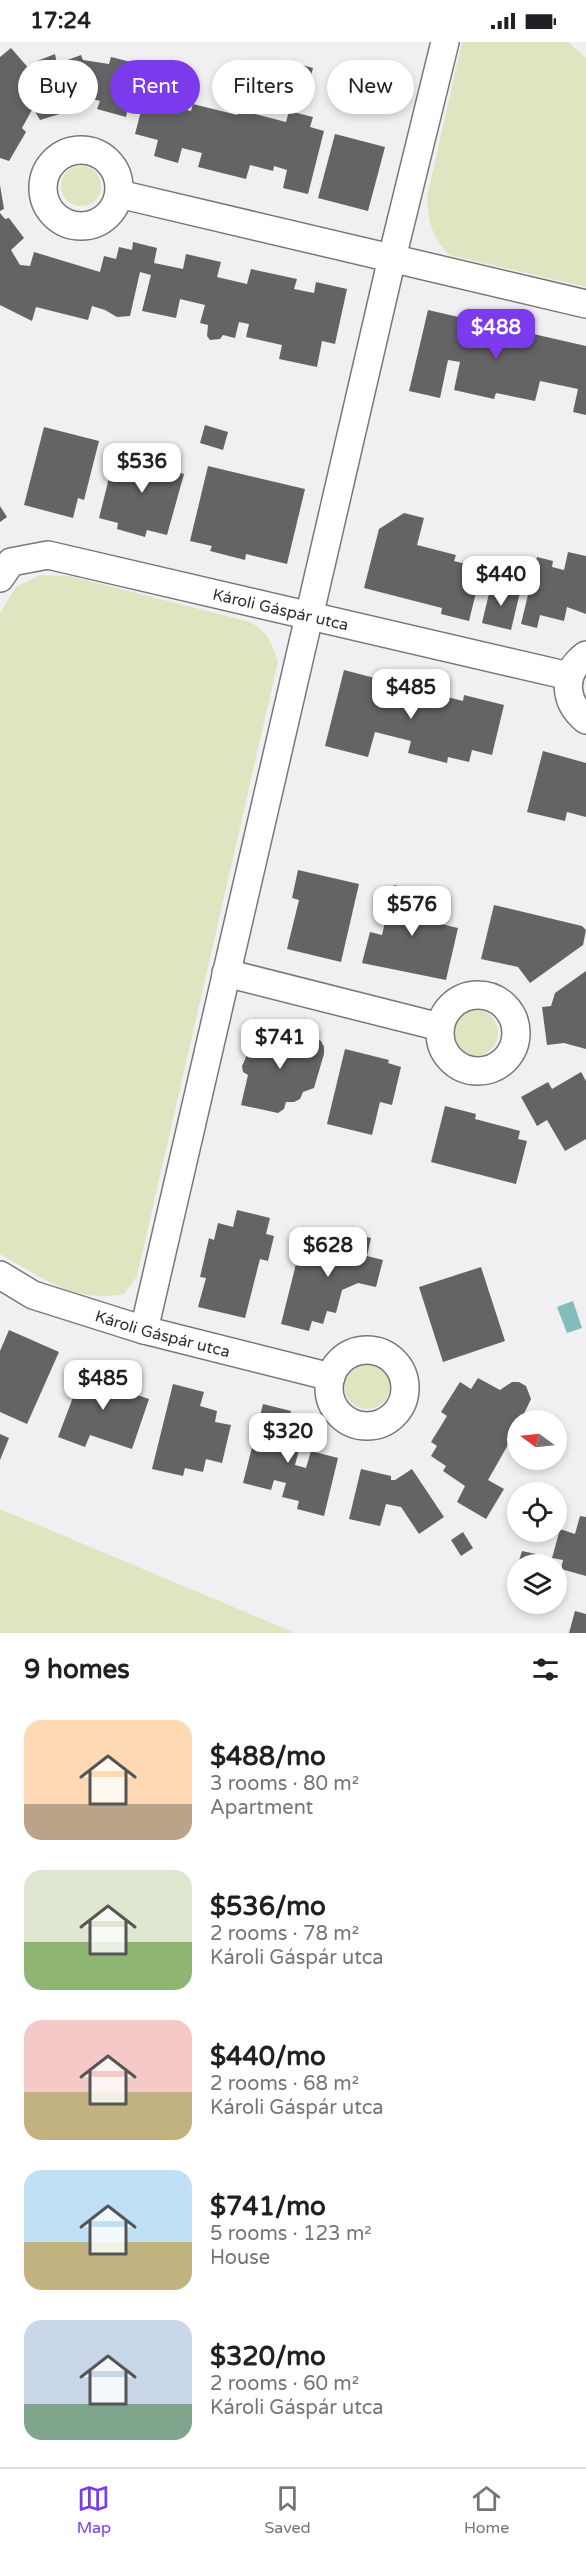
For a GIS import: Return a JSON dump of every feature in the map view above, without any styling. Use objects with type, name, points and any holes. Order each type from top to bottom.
[{"type":"street","points":[[144,1330],[444,42]]},
{"type":"street","points":[[119,194],[586,304]]},
{"type":"street","name":"Károli Gáspár utca","points":[[0,578],[11,562],[48,555],[569,676]]},
{"type":"street","points":[[586,655],[575,664],[569,676],[567,689],[576,712],[586,720]]},
{"type":"street","points":[[226,973],[440,1026]]},
{"type":"street","name":"Károli Gáspár utca","points":[[0,1275],[33,1295],[144,1330],[331,1377]]},
{"type":"green space","points":[[462,42],[568,42],[586,58],[586,287],[449,255],[438,241],[430,222],[427,197]]},
{"type":"green space","points":[[81,166],[95,172],[101,186],[95,200],[81,206],[67,200],[61,186],[67,172]]},
{"type":"green space","points":[[40,575],[69,576],[250,622],[268,638],[278,662],[137,1276],[124,1294],[106,1296],[74,1292],[44,1279],[0,1254],[0,613],[16,587]]},
{"type":"green space","points":[[475,1010],[491,1017],[498,1033],[491,1049],[475,1056],[459,1049],[452,1033],[459,1017]]},
{"type":"green space","points":[[367,1363],[383,1370],[390,1386],[383,1402],[367,1409],[351,1402],[344,1386],[351,1370]]},
{"type":"green space","points":[[0,1509],[295,1633],[0,1633]]},
{"type":"water","points":[[573,1301],[582,1328],[567,1333],[557,1307]]},
{"type":"building","points":[[11,48],[21,60],[18,60],[18,114],[30,114],[22,128],[26,132],[9,161],[0,158],[0,57]]},
{"type":"building","points":[[55,54],[56,60],[40,60]]},
{"type":"building","points":[[81,55],[83,60],[68,60]]},
{"type":"building","points":[[110,60],[110,113],[98,109],[100,101],[98,100],[98,62],[109,64]]},
{"type":"building","points":[[200,106],[212,109],[212,114],[255,114],[286,122],[288,114],[301,114],[313,117],[310,127],[324,131],[308,194],[283,188],[287,170],[274,166],[273,171],[250,165],[246,179],[198,167],[202,153],[182,148],[178,163],[154,156],[158,140],[135,134],[140,114],[200,114]]},
{"type":"building","points":[[36,114],[60,114],[40,120]]},
{"type":"building","points":[[335,134],[385,147],[368,211],[318,198]]},
{"type":"building","points":[[0,185],[4,209],[0,211]]},
{"type":"building","points":[[0,213],[5,219],[9,218],[24,238],[11,250],[20,265],[30,266],[34,252],[100,272],[104,256],[116,259],[119,247],[132,250],[133,242],[157,248],[154,263],[183,269],[186,254],[221,262],[217,277],[247,284],[251,269],[297,279],[294,289],[314,293],[316,282],[347,289],[335,344],[322,341],[317,367],[279,359],[282,345],[246,337],[249,324],[239,322],[235,338],[223,335],[220,339],[210,340],[207,336],[208,325],[200,323],[205,305],[180,299],[176,318],[142,311],[151,275],[140,272],[130,316],[117,317],[92,306],[88,320],[36,307],[32,321],[0,305]]},
{"type":"building","points":[[428,310],[586,346],[586,415],[573,412],[578,389],[540,381],[535,401],[496,393],[494,399],[454,390],[460,362],[448,360],[440,398],[409,391]]},
{"type":"building","points":[[205,425],[228,432],[223,450],[200,443]]},
{"type":"building","points":[[44,427],[99,441],[84,500],[78,498],[73,518],[24,505]]},
{"type":"building","points":[[129,447],[173,458],[170,470],[184,474],[167,535],[147,530],[145,537],[117,529],[118,523],[99,518],[112,466],[123,469]]},
{"type":"building","points":[[208,466],[305,489],[287,564],[246,554],[245,560],[210,551],[212,546],[190,541]]},
{"type":"building","points":[[0,506],[7,517],[0,522]]},
{"type":"building","points":[[404,513],[424,518],[417,545],[456,555],[454,561],[482,568],[469,621],[441,614],[442,608],[364,588],[379,529]]},
{"type":"building","points":[[568,552],[586,556],[586,614],[567,607],[564,621],[540,615],[537,628],[521,624],[537,557],[553,561],[552,567],[564,570]]},
{"type":"building","points":[[491,585],[520,592],[511,630],[482,623]]},
{"type":"building","points":[[344,670],[463,701],[464,695],[504,705],[492,755],[472,750],[469,762],[448,757],[447,763],[408,753],[411,741],[375,732],[368,757],[325,746]]},
{"type":"building","points":[[543,751],[586,763],[586,817],[567,812],[565,821],[527,812]]},
{"type":"building","points":[[298,870],[359,884],[341,962],[287,949],[299,900],[292,898]]},
{"type":"building","points":[[394,885],[435,895],[429,921],[458,928],[446,980],[362,963],[370,932],[382,935]]},
{"type":"building","points":[[494,905],[582,926],[586,930],[583,945],[530,983],[518,967],[481,959]]},
{"type":"building","points":[[586,971],[586,1049],[564,1043],[547,1045],[542,1007],[551,1006],[555,993]]},
{"type":"building","points":[[261,1027],[291,1034],[289,1039],[296,1041],[315,1038],[321,1041],[324,1047],[314,1088],[303,1092],[300,1099],[294,1102],[286,1102],[284,1109],[278,1113],[241,1105],[248,1075],[243,1072],[242,1066],[247,1055],[253,1055]]},
{"type":"building","points":[[345,1049],[389,1060],[388,1063],[401,1067],[392,1105],[380,1102],[372,1135],[327,1124]]},
{"type":"building","points":[[581,1072],[586,1081],[586,1139],[565,1151],[547,1120],[537,1126],[521,1097],[548,1082],[552,1089]]},
{"type":"building","points":[[445,1106],[476,1114],[475,1119],[520,1131],[518,1139],[527,1141],[516,1184],[431,1162]]},
{"type":"building","points":[[237,1210],[270,1218],[266,1234],[274,1236],[268,1261],[260,1259],[245,1318],[198,1307],[206,1278],[200,1277],[209,1238],[214,1240],[218,1223],[233,1227]]},
{"type":"building","points":[[342,1231],[371,1238],[367,1256],[383,1260],[376,1287],[358,1283],[342,1290],[336,1313],[327,1311],[323,1324],[312,1321],[309,1331],[281,1324],[302,1240],[337,1249]]},
{"type":"building","points":[[481,1267],[505,1341],[443,1362],[419,1287]]},
{"type":"building","points":[[9,1330],[59,1352],[27,1424],[0,1412],[0,1351]]},
{"type":"building","points":[[86,1363],[112,1373],[108,1385],[149,1399],[132,1449],[90,1435],[85,1447],[58,1437]]},
{"type":"building","points":[[478,1378],[500,1390],[512,1382],[519,1382],[526,1386],[531,1399],[526,1410],[507,1410],[507,1446],[488,1480],[504,1489],[486,1519],[457,1502],[465,1486],[443,1471],[446,1466],[431,1456],[437,1446],[431,1442],[447,1416],[441,1412],[460,1382],[471,1389]]},
{"type":"building","points":[[173,1384],[204,1392],[200,1406],[217,1411],[215,1422],[231,1425],[222,1463],[206,1459],[203,1472],[185,1468],[183,1476],[152,1469]]},
{"type":"building","points":[[263,1404],[291,1411],[283,1446],[299,1450],[295,1465],[306,1468],[311,1451],[338,1458],[324,1516],[297,1509],[299,1501],[282,1497],[286,1483],[274,1480],[271,1490],[243,1483]]},
{"type":"building","points":[[0,1434],[9,1438],[0,1460]]},
{"type":"building","points":[[361,1469],[391,1476],[391,1480],[395,1480],[412,1469],[444,1517],[419,1534],[401,1507],[386,1504],[380,1526],[349,1519]]},
{"type":"building","points":[[580,1516],[586,1517],[586,1576],[567,1571],[567,1554],[553,1554],[556,1542],[567,1542],[567,1531],[575,1534]]},
{"type":"building","points":[[463,1532],[473,1548],[461,1556],[451,1540]]},
{"type":"building","points":[[575,1611],[586,1614],[586,1633],[569,1633]]}]
